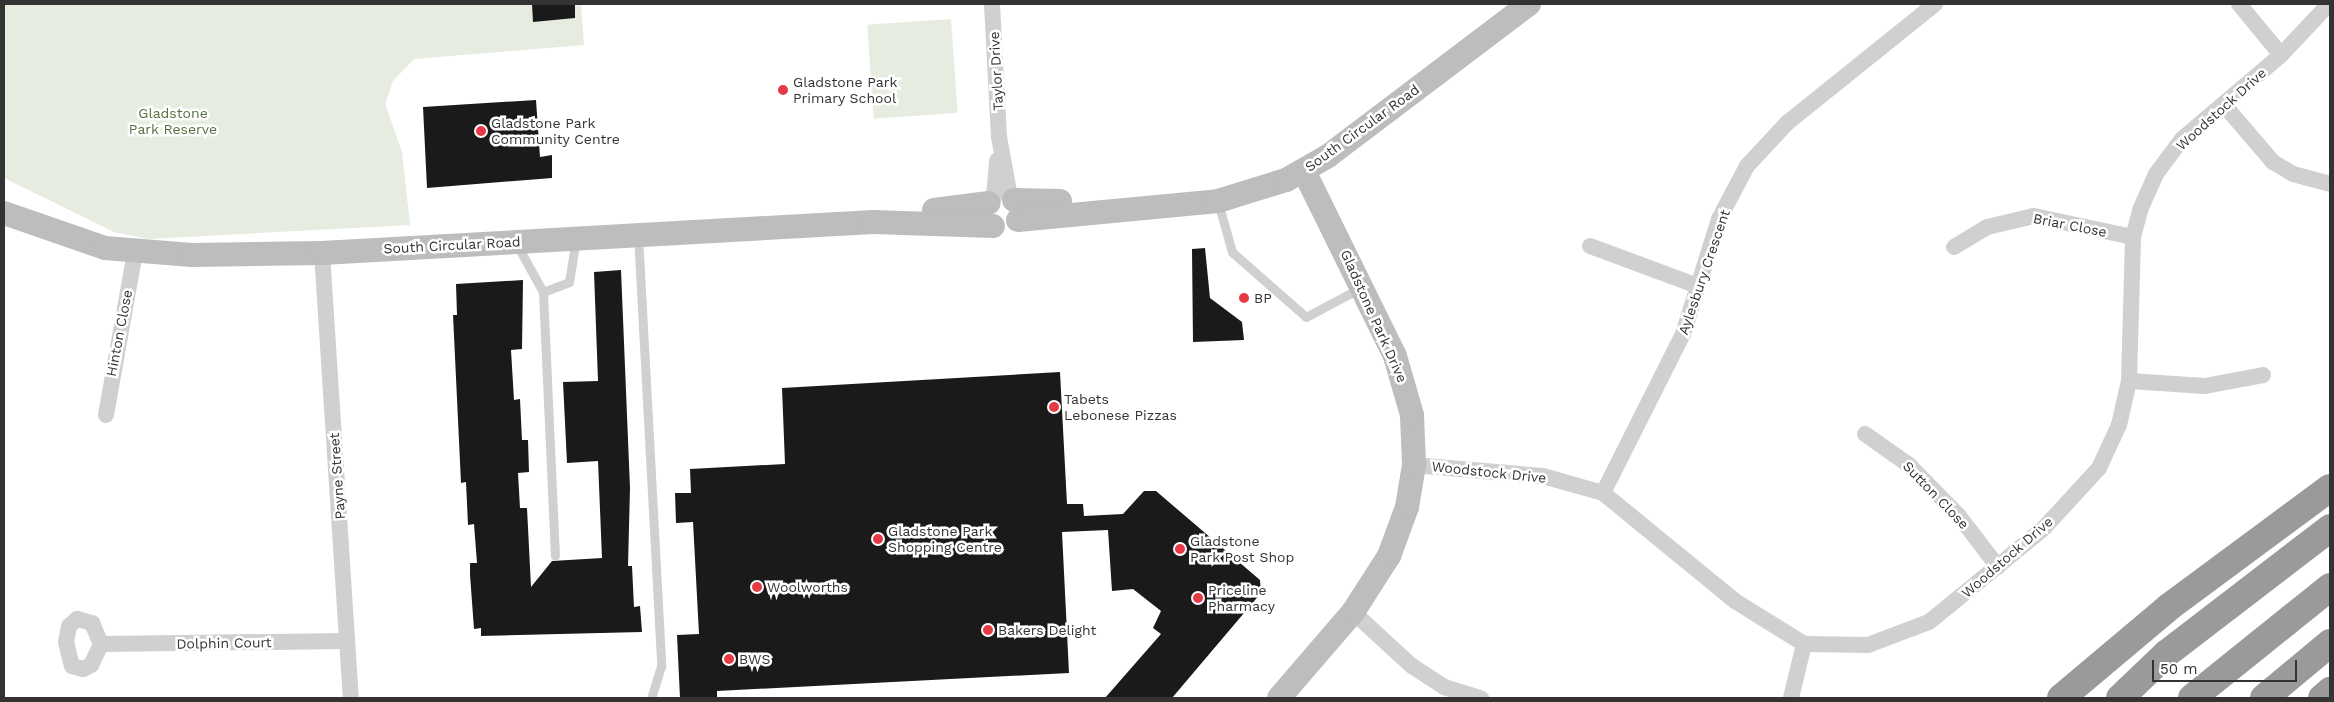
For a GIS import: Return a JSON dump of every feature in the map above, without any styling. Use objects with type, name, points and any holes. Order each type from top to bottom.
[{"type":"highway","points":[[2061,698],[2169,607],[2330,488]]},
{"type":"highway","points":[[2120,698],[2180,643],[2330,528]]},
{"type":"highway","points":[[2192,698],[2330,587]]},
{"type":"highway","points":[[2264,698],[2330,643]]},
{"type":"highway","points":[[2322,698],[2330,691]]},
{"type":"street","name":"Taylor Drive","points":[[992,4],[999,138],[1005,203]]},
{"type":"street","name":"South Circular Road","points":[[4,213],[36,222],[106,248],[135,253],[322,253],[873,222],[1005,203],[1106,200],[1144,206],[1218,202],[1304,171],[1529,4]]},
{"type":"street","name":"Aylesbury Crescent","points":[[1603,493],[1683,334],[1719,219],[1747,166],[1787,123],[1935,4]]},
{"type":"street","points":[[2239,4],[2281,55]]},
{"type":"street","name":"Woodstock Drive","points":[[1414,465],[1543,476],[1603,493],[1735,602],[1804,644],[1868,645],[1898,636],[1929,622],[2043,530],[2099,468],[2119,425],[2129,380],[2133,237],[2140,210],[2156,174],[2182,140],[2225,106],[2281,55],[2329,4]]},
{"type":"street","points":[[2225,106],[2273,162],[2293,174],[2330,184]]},
{"type":"street","name":"Gladstone Park Drive","points":[[1279,698],[1354,612],[1399,532],[1414,465],[1406,386],[1362,286],[1304,171]]},
{"type":"street","name":"South Circular Road","points":[[4,201],[36,222]]},
{"type":"street","name":"South Circular Road","points":[[873,222],[992,226],[1004,229],[1005,203]]},
{"type":"street","name":"Briar Close","points":[[1954,247],[2008,219],[2034,216],[2133,237]]},
{"type":"street","points":[[1590,246],[1698,286]]},
{"type":"street","name":"Hinton Close","points":[[106,415],[135,253]]},
{"type":"street","name":"Payne Street","points":[[322,253],[351,698]]},
{"type":"street","points":[[2129,380],[2205,386],[2264,375]]},
{"type":"street","name":"Sutton Close","points":[[1865,434],[1910,465],[1959,516],[1998,567]]},
{"type":"street","points":[[1354,612],[1412,666],[1444,687],[1481,698]]},
{"type":"street","name":"Dolphin Court","points":[[101,644],[347,642]]},
{"type":"street","points":[[1791,698],[1804,644]]},
{"type":"lane","points":[[1218,202],[1232,252],[1306,317],[1362,286]]},
{"type":"lane","points":[[638,235],[661,666],[651,698]]},
{"type":"lane","points":[[542,292],[569,282],[576,239]]},
{"type":"lane","points":[[515,241],[542,292],[555,556]]},
{"type":"green space","name":"Gladstone Park Reserve","points":[[4,4],[581,4],[584,45],[414,59],[393,81],[385,104],[402,152],[410,225],[148,239],[114,232],[4,178]]},
{"type":"green space","points":[[951,19],[958,113],[874,119],[867,25]]},
{"type":"building","points":[[532,4],[575,4],[575,18],[533,22]]},
{"type":"building","name":"Gladstone Park Community Centre","points":[[536,100],[540,157],[552,155],[552,178],[427,188],[423,107]]},
{"type":"building","points":[[1205,248],[1210,298],[1242,322],[1244,340],[1193,342],[1192,249]]},
{"type":"building","points":[[621,270],[630,488],[628,566],[632,566],[634,607],[640,606],[642,632],[481,636],[481,628],[474,629],[470,575],[470,563],[477,563],[474,524],[468,525],[466,482],[461,483],[453,315],[457,315],[456,284],[523,280],[522,349],[511,350],[514,400],[520,399],[522,440],[528,440],[529,472],[518,473],[520,508],[527,508],[531,587],[552,561],[602,558],[598,461],[567,463],[563,382],[598,381],[594,272]]},
{"type":"building","name":"Gladstone Park Shopping Centre","points":[[1060,372],[1067,504],[1083,504],[1084,516],[1123,514],[1144,491],[1156,491],[1260,580],[1261,593],[1172,698],[1105,698],[1161,634],[1153,628],[1161,611],[1133,589],[1112,591],[1108,530],[1062,532],[1069,673],[717,691],[717,698],[680,698],[677,635],[699,634],[693,522],[676,523],[675,493],[691,493],[690,469],[785,464],[782,388]]},
{"type":"place","name":"Gladstone Park Primary School","points":[[783,90]]},
{"type":"place","name":"Gladstone Park Community Centre","points":[[481,131]]},
{"type":"place","name":"BP","points":[[1244,298]]},
{"type":"place","name":"Tabets Lebonese Pizzas","points":[[1054,407]]},
{"type":"place","name":"Gladstone Park Shopping Centre","points":[[878,539]]},
{"type":"place","name":"Gladstone Park Post Shop","points":[[1180,549]]},
{"type":"place","name":"Woolworths","points":[[757,587]]},
{"type":"place","name":"Priceline Pharmacy","points":[[1198,598]]},
{"type":"place","name":"Bakers Delight","points":[[988,630]]},
{"type":"place","name":"BWS","points":[[729,659]]}]
